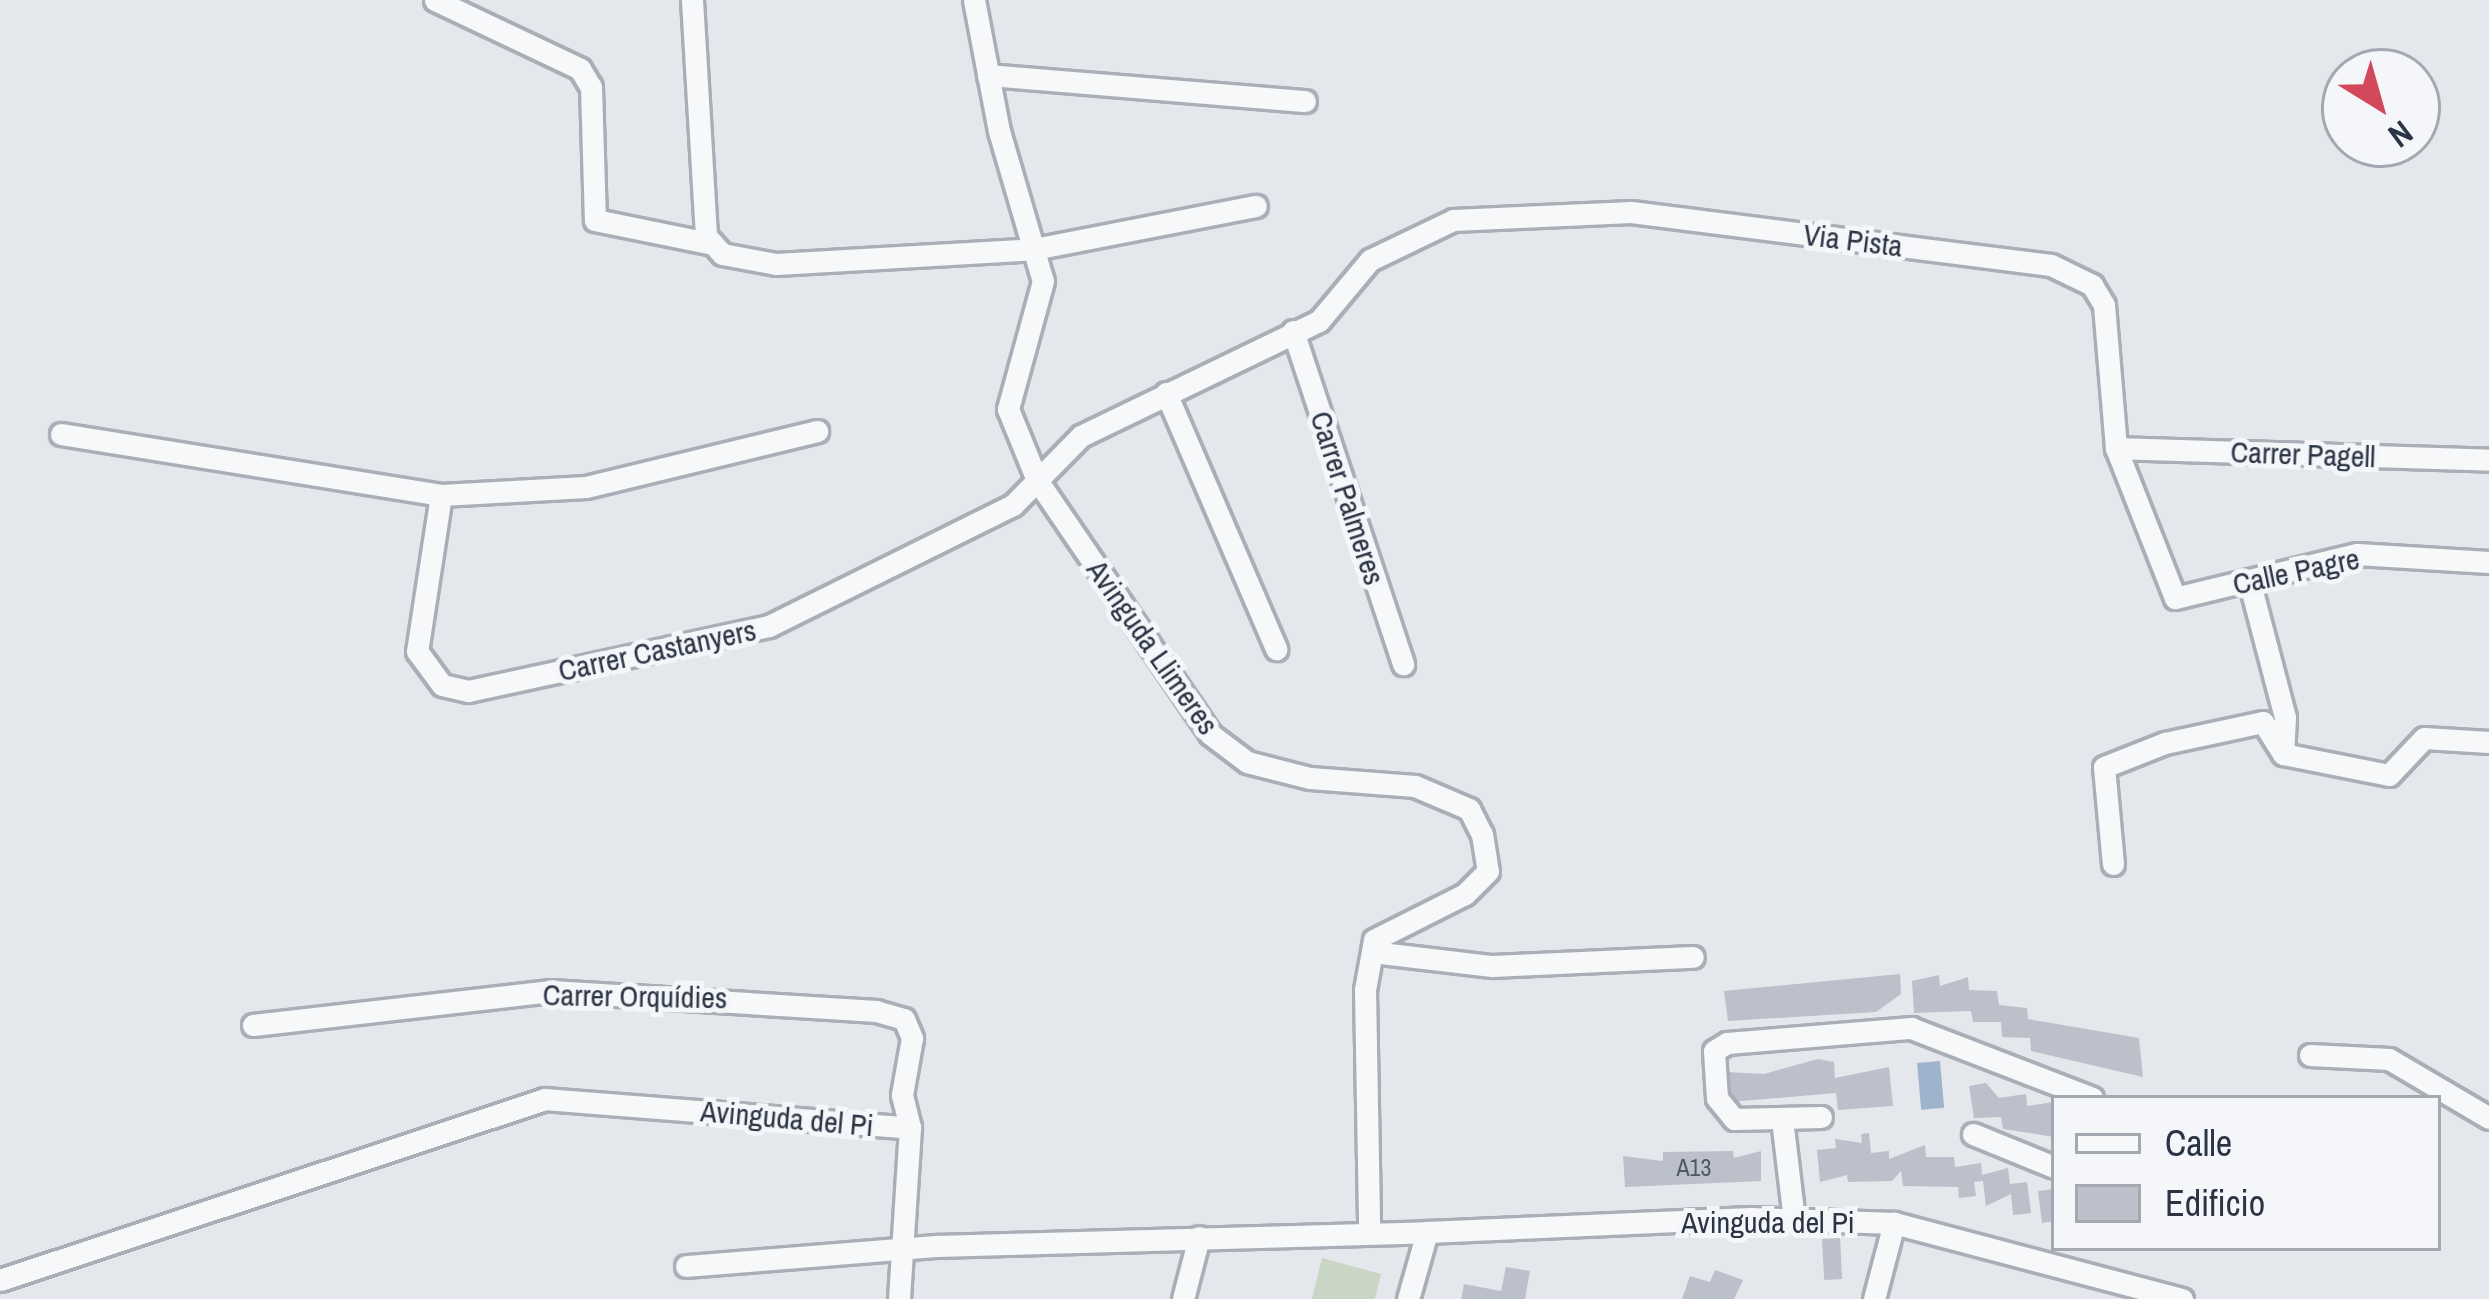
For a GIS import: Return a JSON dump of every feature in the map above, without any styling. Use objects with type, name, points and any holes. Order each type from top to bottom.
[{"type":"street","points":[[435,0],[580,69],[591,87],[595,220],[713,244]]},
{"type":"street","points":[[692,0],[704,217],[713,244],[722,254],[776,264],[1034,248],[1256,206]]},
{"type":"street","name":"Avinguda Llimeres","points":[[974,0],[988,75],[1043,280],[1008,409],[1037,480],[1210,734],[1246,762],[1310,778],[1415,786],[1469,809],[1488,871],[1465,894],[1375,940],[1372,952]]},
{"type":"street","points":[[988,75],[1305,101]]},
{"type":"street","name":"Via Pista","points":[[1293,331],[1319,320],[1370,260],[1454,220],[1631,212],[2051,266],[2092,285],[2104,305],[2116,448],[2175,598]]},
{"type":"street","points":[[1037,480],[1081,436],[1293,331]]},
{"type":"street","name":"Carrer Palmeres","points":[[1293,331],[1403,664]]},
{"type":"street","points":[[1166,394],[1276,649]]},
{"type":"street","points":[[61,434],[442,495],[586,487],[817,431]]},
{"type":"street","name":"Carrer Pagell","points":[[2116,448],[2489,460]]},
{"type":"street","name":"Carrer Castanyers","points":[[442,495],[417,652],[442,685],[468,692],[770,626],[1012,505],[1037,480]]},
{"type":"street","name":"Calle Pagre","points":[[2175,598],[2357,554],[2489,562]]},
{"type":"street","points":[[2248,580],[2285,717],[2283,754]]},
{"type":"street","points":[[2113,863],[2104,767],[2214,728],[2263,722],[2283,754],[2389,776],[2424,738],[2489,742]]},
{"type":"street","points":[[686,1266],[903,1249],[1369,1231],[1365,990],[1372,952],[1492,966],[1693,957]]},
{"type":"street","name":"Carrer Orquídies","points":[[254,1025],[551,992],[876,1011],[904,1019],[912,1037],[902,1095],[910,1128]]},
{"type":"street","points":[[1821,1118],[1734,1119],[1723,1110],[1714,1051],[1727,1043],[1911,1028],[2084,1095]]},
{"type":"street","points":[[2310,1055],[2389,1059],[2489,1118]]},
{"type":"street","name":"Avinguda del Pi","points":[[0,1280],[545,1099],[910,1128],[898,1299]]},
{"type":"street","points":[[1782,1119],[1793,1219]]},
{"type":"street","points":[[1973,1134],[2051,1166]]},
{"type":"street","name":"Avinguda del Pi","points":[[1369,1231],[1793,1219],[1894,1223],[2182,1299]]},
{"type":"street","name":"Avinguda del Pi","points":[[1874,1299],[1894,1223]]},
{"type":"street","points":[[1408,1299],[1427,1232]]},
{"type":"street","points":[[1183,1299],[1199,1237]]},
{"type":"street","points":[[2097,1273],[2104,1251]]},
{"type":"green space","points":[[1322,1258],[1381,1274],[1375,1299],[1312,1299]]},
{"type":"water","points":[[1940,1061],[1944,1108],[1921,1110],[1917,1063]]},
{"type":"building","points":[[1900,974],[1901,994],[1876,1012],[1728,1021],[1724,991]]},
{"type":"building","points":[[1939,975],[1940,986],[1968,977],[1969,990],[1997,991],[1999,1005],[2027,1008],[2028,1019],[2139,1038],[2143,1077],[2031,1051],[2030,1038],[2002,1037],[2001,1022],[1973,1022],[1971,1011],[1914,1013],[1912,981]]},
{"type":"building","points":[[1818,1059],[1834,1062],[1835,1078],[1889,1067],[1893,1106],[1838,1110],[1836,1093],[1729,1102],[1726,1072],[1764,1074]]},
{"type":"building","points":[[1986,1083],[1999,1098],[2026,1094],[2027,1106],[2051,1102],[2051,1137],[2003,1129],[2001,1117],[1974,1118],[1969,1086]]},
{"type":"building","points":[[1869,1133],[1871,1153],[1889,1151],[1889,1159],[1925,1145],[1926,1157],[1954,1157],[1955,1167],[1981,1163],[1982,1175],[2008,1168],[2010,1184],[2027,1182],[2031,1213],[2013,1215],[2011,1194],[1986,1206],[1983,1181],[1974,1182],[1976,1196],[1959,1198],[1958,1187],[1903,1186],[1901,1171],[1892,1181],[1848,1182],[1847,1175],[1820,1182],[1817,1150],[1836,1148],[1835,1139],[1862,1143],[1861,1134]]},
{"type":"building","points":[[1733,1151],[1734,1158],[1761,1151],[1761,1181],[1625,1187],[1623,1156],[1663,1161],[1663,1152]]},
{"type":"building","points":[[2051,1189],[2051,1222],[2042,1223],[2038,1191]]},
{"type":"building","points":[[1840,1238],[1842,1279],[1824,1280],[1822,1239]]},
{"type":"building","points":[[1506,1267],[1530,1271],[1525,1299],[1461,1299],[1464,1284],[1501,1291]]},
{"type":"building","points":[[1715,1270],[1743,1280],[1734,1299],[1682,1299],[1690,1276],[1710,1282]]}]
